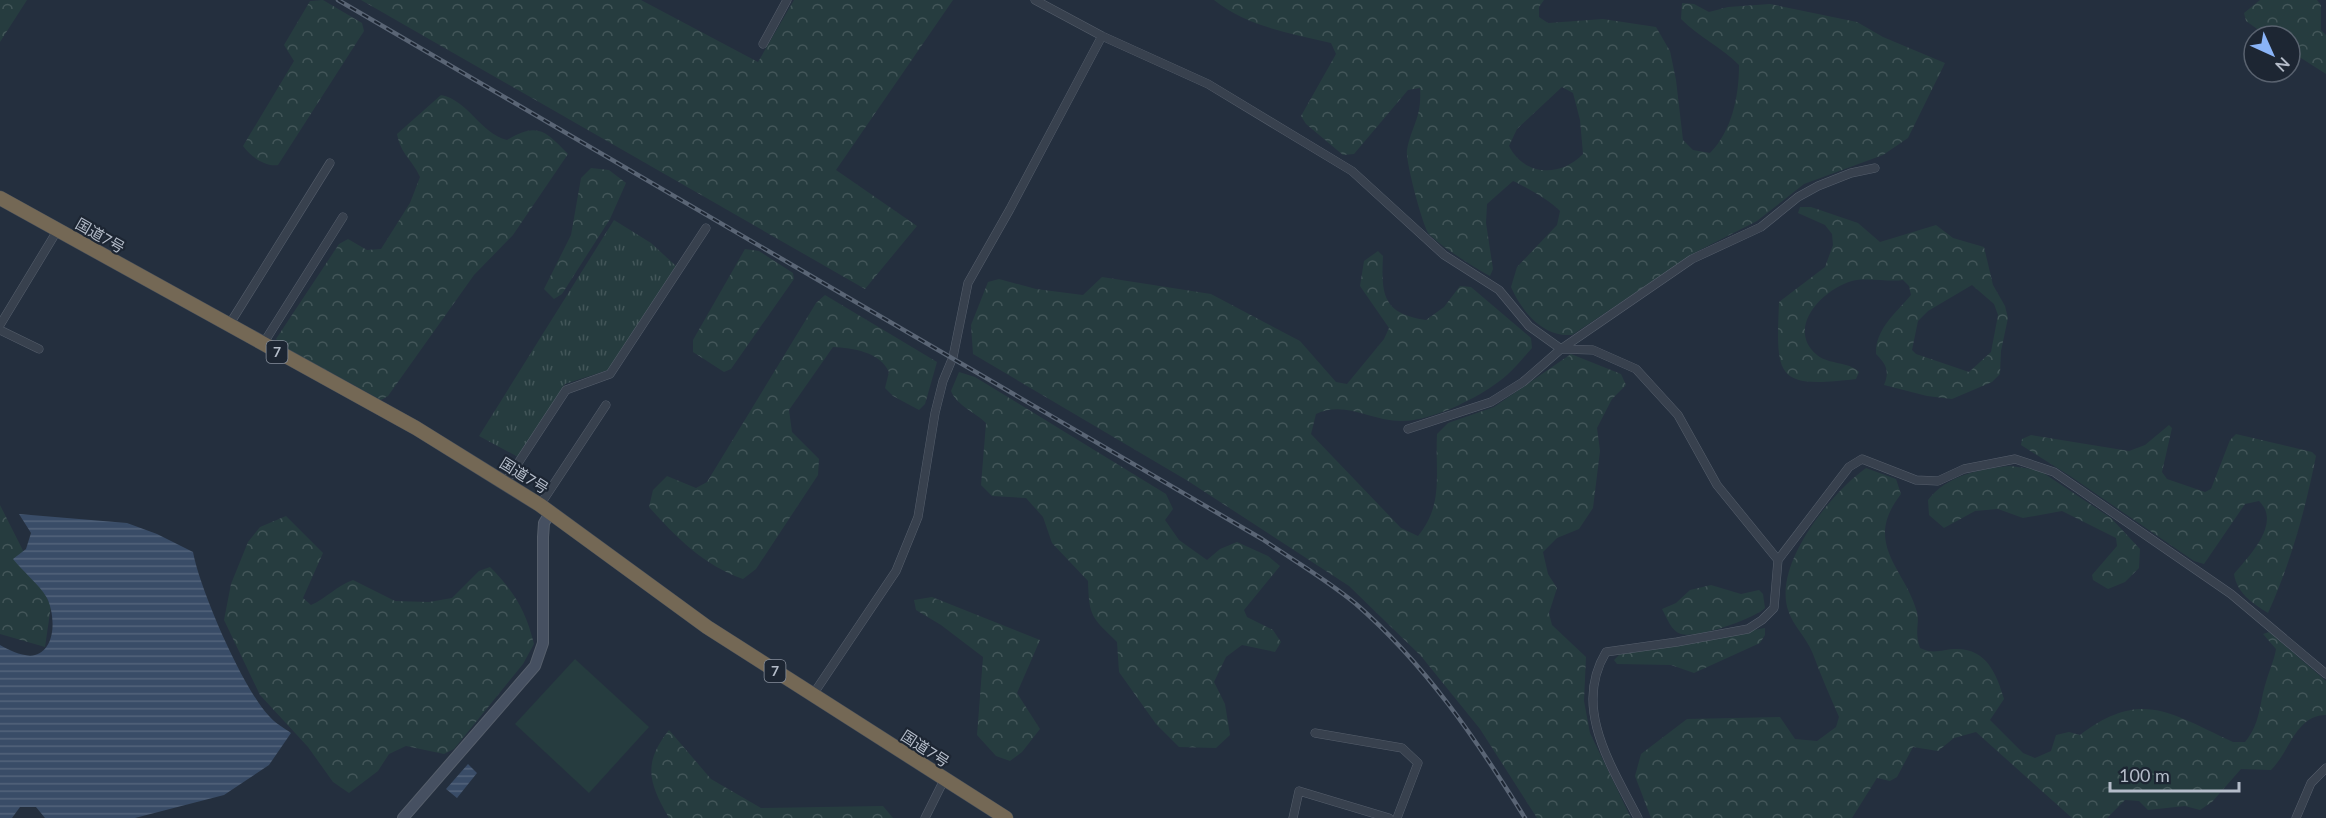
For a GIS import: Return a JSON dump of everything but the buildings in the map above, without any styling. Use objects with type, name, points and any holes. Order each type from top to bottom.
[{"type":"highway","name":"国道7号","points":[[0,198],[416,428],[545,509],[707,627],[944,780],[1007,817]]},
{"type":"street","points":[[763,44],[787,0]]},
{"type":"street","points":[[1035,0],[1102,36],[1208,84],[1353,171],[1444,255],[1499,290],[1529,326],[1561,349],[1593,350],[1636,369],[1678,415],[1717,485],[1778,560]]},
{"type":"street","points":[[812,696],[896,571],[918,517],[935,413],[943,381],[953,357],[968,283],[1102,36]]},
{"type":"street","points":[[229,325],[330,164]]},
{"type":"street","points":[[1408,429],[1491,402],[1523,382],[1561,349],[1692,259],[1761,227],[1798,197],[1851,173],[1875,168]]},
{"type":"street","points":[[263,344],[343,217]]},
{"type":"street","points":[[505,483],[566,390],[610,374],[706,228]]},
{"type":"street","points":[[0,326],[57,231]]},
{"type":"street","points":[[0,330],[39,349]]},
{"type":"street","points":[[403,818],[535,666],[543,643],[545,509],[606,405]]},
{"type":"street","points":[[1638,818],[1602,747],[1593,718],[1600,663],[1606,652],[1748,629],[1774,608],[1778,560],[1849,467],[1862,459],[1916,480],[1938,481],[1964,469],[2015,459],[2054,472],[2230,594],[2326,674]]},
{"type":"street","points":[[1315,733],[1402,748],[1418,763],[1396,818]]},
{"type":"street","points":[[2296,818],[2311,783],[2326,768]]},
{"type":"street","points":[[925,818],[944,780]]},
{"type":"street","points":[[1293,818],[1299,791],[1389,818]]},
{"type":"green space","points":[[0,0],[27,0],[0,42]]},
{"type":"green space","points":[[323,0],[362,23],[364,31],[278,165],[263,163],[243,146],[294,61],[284,45],[310,1]]},
{"type":"green space","points":[[361,0],[641,0],[758,62],[794,0],[953,0],[836,170],[917,226],[865,289]]},
{"type":"green space","points":[[1214,0],[1544,0],[1539,7],[1539,17],[1548,23],[1603,19],[1656,27],[1670,51],[1683,140],[1693,150],[1710,153],[1724,134],[1733,112],[1738,89],[1739,65],[1681,19],[1682,3],[1694,4],[1709,12],[1728,7],[1770,4],[1857,22],[1883,37],[1945,63],[1908,138],[1883,155],[1804,184],[1757,221],[1698,251],[1572,335],[1562,335],[1543,327],[1527,314],[1511,287],[1517,267],[1557,225],[1560,211],[1556,207],[1513,181],[1487,204],[1486,223],[1493,269],[1490,276],[1476,268],[1429,234],[1419,207],[1407,150],[1418,114],[1420,88],[1408,90],[1354,154],[1343,155],[1306,124],[1301,116],[1336,54],[1331,43],[1270,28],[1227,9]],"holes":[[[1562,87],[1573,93],[1580,120],[1583,154],[1574,162],[1554,170],[1544,170],[1524,164],[1509,146],[1517,129]]]},
{"type":"green space","points":[[2260,0],[2317,0],[2321,5],[2321,30],[2326,35],[2326,74],[2302,59],[2302,24],[2250,24],[2246,21],[2244,13]]},
{"type":"green space","points":[[441,95],[459,103],[489,131],[498,136],[507,140],[526,131],[540,131],[547,134],[568,154],[513,235],[474,275],[388,396],[381,400],[282,346],[276,339],[339,244],[348,239],[367,250],[381,249],[410,203],[420,177],[401,147],[397,134]]},
{"type":"green space","points":[[591,168],[609,170],[626,183],[610,219],[562,294],[554,299],[544,289],[571,235],[581,178]]},
{"type":"green space","points":[[1800,207],[1811,207],[1858,223],[1880,242],[1936,225],[1953,238],[1984,247],[1993,285],[2005,306],[2008,318],[2001,351],[2000,374],[1992,382],[1952,399],[1927,396],[1884,385],[1887,376],[1886,368],[1876,354],[1879,337],[1888,322],[1911,295],[1909,286],[1903,280],[1870,279],[1852,281],[1830,292],[1812,311],[1806,322],[1805,333],[1808,344],[1817,355],[1855,369],[1859,372],[1856,379],[1809,382],[1795,379],[1786,372],[1778,347],[1779,302],[1825,267],[1833,245],[1832,234],[1825,225],[1798,213]],"holes":[[[1972,285],[1994,304],[1998,315],[1991,352],[1969,372],[1916,354],[1912,350],[1918,321],[1928,311]]]},
{"type":"green space","points":[[614,220],[651,243],[676,266],[608,370],[565,384],[518,457],[479,436]]},
{"type":"green space","points":[[745,249],[759,251],[793,273],[794,279],[731,369],[724,372],[693,352],[693,340]]},
{"type":"green space","points":[[1378,251],[1383,256],[1384,292],[1393,307],[1401,313],[1426,320],[1444,307],[1460,286],[1471,287],[1531,338],[1532,348],[1507,375],[1485,391],[1457,406],[1427,417],[1401,421],[1337,409],[1316,414],[1311,434],[1401,528],[1418,536],[1432,512],[1436,488],[1437,434],[1448,423],[1494,407],[1571,354],[1621,374],[1626,385],[1612,399],[1597,428],[1600,451],[1593,508],[1579,529],[1557,538],[1543,552],[1548,574],[1557,588],[1549,613],[1552,625],[1586,657],[1584,701],[1590,733],[1631,818],[1537,818],[1480,729],[1421,656],[1349,586],[1188,481],[973,354],[971,325],[988,282],[999,279],[1036,289],[1083,295],[1102,277],[1211,294],[1300,341],[1336,382],[1347,384],[1384,339],[1389,328],[1360,286],[1364,261]]},
{"type":"green space","points":[[825,295],[937,362],[925,404],[919,410],[893,396],[885,388],[889,372],[885,365],[873,356],[857,350],[833,347],[789,410],[792,432],[819,459],[818,475],[756,569],[743,579],[703,558],[669,529],[649,507],[653,490],[667,476],[696,488],[707,482],[816,303]]},
{"type":"green space","points":[[959,372],[975,377],[1166,494],[1173,509],[1165,520],[1179,540],[1207,560],[1220,549],[1237,542],[1268,556],[1280,566],[1244,610],[1247,617],[1273,630],[1281,642],[1275,652],[1242,645],[1226,657],[1214,682],[1225,704],[1230,735],[1216,748],[1179,747],[1156,724],[1119,672],[1117,642],[1093,616],[1089,603],[1088,581],[1052,543],[1043,517],[1026,498],[992,496],[981,485],[986,423],[962,405],[951,391]]},
{"type":"green space","points":[[2169,425],[2172,428],[2162,472],[2167,479],[2205,492],[2211,489],[2230,440],[2236,434],[2312,452],[2316,456],[2296,536],[2284,575],[2268,613],[2242,592],[2234,574],[2255,549],[2265,529],[2267,519],[2265,510],[2259,501],[2245,504],[2204,564],[2194,561],[2021,445],[2022,439],[2031,435],[2129,451],[2145,445]]},
{"type":"green space","points":[[2010,466],[2039,470],[2111,518],[2140,549],[2139,568],[2125,582],[2108,589],[2093,580],[2092,575],[2117,546],[2116,538],[2062,511],[2023,518],[1998,509],[1975,511],[1944,528],[1929,515],[1928,500],[1936,491],[1954,479],[1976,471]]},
{"type":"green space","points":[[1866,468],[1896,479],[1901,494],[1890,512],[1885,527],[1886,542],[1917,612],[1917,637],[1920,648],[1934,651],[1967,650],[1983,658],[1994,673],[2004,699],[1990,720],[2023,753],[2035,758],[2051,751],[2056,735],[2069,732],[2080,735],[2121,712],[2139,709],[2156,710],[2174,715],[2233,742],[2245,742],[2257,720],[2276,649],[2263,634],[2269,632],[2326,681],[2326,715],[2307,721],[2300,727],[2271,770],[2241,769],[2212,802],[2200,810],[2185,806],[2148,810],[2139,801],[2125,800],[2107,818],[2072,818],[1976,732],[1954,738],[1938,751],[1913,747],[1897,777],[1890,781],[1877,778],[1852,818],[1651,818],[1635,776],[1641,754],[1687,719],[1780,717],[1795,739],[1817,741],[1836,727],[1839,717],[1810,648],[1790,616],[1786,592],[1789,572],[1808,531],[1837,494]]},
{"type":"green space","points":[[0,505],[51,606],[45,647],[0,634]]},
{"type":"green space","points":[[286,516],[323,553],[303,598],[311,605],[353,580],[395,601],[429,602],[452,598],[479,571],[490,567],[512,593],[523,611],[534,644],[523,664],[454,749],[444,754],[406,746],[389,754],[378,771],[349,793],[333,782],[308,747],[260,695],[224,620],[231,584],[248,542],[260,527]]},
{"type":"green space","points":[[1711,585],[1741,594],[1759,590],[1763,594],[1765,608],[1724,627],[1699,634],[1681,634],[1675,630],[1662,609],[1676,603],[1690,590]]},
{"type":"green space","points":[[932,597],[1040,640],[1017,693],[1040,729],[1022,752],[1010,761],[996,756],[977,735],[983,657],[941,625],[916,610],[914,600]]},
{"type":"green space","points":[[1765,628],[1765,635],[1760,643],[1694,673],[1671,665],[1617,664],[1614,660],[1621,653]]},
{"type":"green space","points":[[575,659],[649,727],[589,793],[515,724]]},
{"type":"green space","points":[[669,730],[711,779],[761,808],[883,806],[893,818],[669,818],[657,794],[651,774],[655,753]]},
{"type":"water","points":[[19,514],[127,523],[157,534],[193,552],[204,590],[235,662],[269,716],[291,733],[269,765],[224,795],[135,818],[45,818],[36,807],[20,807],[12,818],[0,818],[0,645],[22,654],[35,655],[47,646],[51,639],[53,621],[47,598],[13,559],[26,549],[31,533]]},
{"type":"water","points":[[468,764],[477,773],[457,798],[446,789]]},
{"type":"railway","points":[[338,0],[1262,539],[1322,578],[1381,627],[1427,678],[1488,760],[1525,818]]}]
